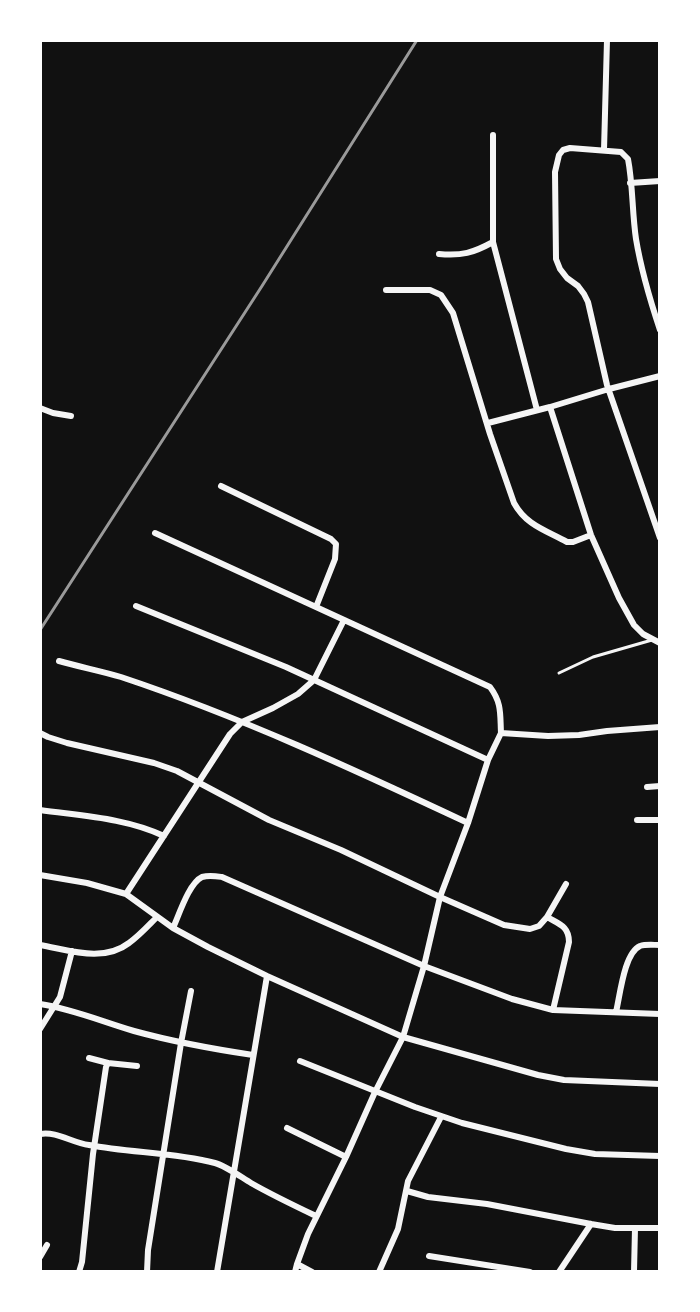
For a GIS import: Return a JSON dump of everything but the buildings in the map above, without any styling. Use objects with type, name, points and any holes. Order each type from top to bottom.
[{"type":"street","points":[[604,150],[607,40]]},
{"type":"street","points":[[493,135],[493,242],[537,410]]},
{"type":"street","points":[[659,329],[636,241],[628,159],[621,152],[570,148],[563,150],[559,155],[555,172],[556,259],[560,269],[578,286],[588,302],[609,389],[660,538]]},
{"type":"street","points":[[630,183],[660,181]]},
{"type":"street","points":[[439,254],[457,256],[473,253],[493,242]]},
{"type":"street","points":[[386,290],[430,290],[441,296],[453,313],[514,503],[520,513],[528,521],[567,542],[591,535]]},
{"type":"street","points":[[488,423],[660,376]]},
{"type":"street","points":[[550,407],[591,535],[619,598],[634,626],[652,640],[660,643]]},
{"type":"street","points":[[40,408],[71,416]]},
{"type":"street","points":[[221,486],[332,539],[336,544],[335,559],[316,607]]},
{"type":"street","points":[[155,533],[490,687],[497,696],[500,709],[501,733],[488,760],[468,823],[440,897],[424,966],[403,1037],[316,1216],[295,1272]]},
{"type":"street","points":[[136,606],[286,667],[488,760]]},
{"type":"street","points":[[126,894],[230,734],[242,722],[298,694],[314,680],[344,620]]},
{"type":"street","points":[[59,661],[120,677],[242,722],[468,823]]},
{"type":"street","points":[[501,733],[579,735],[607,730],[660,727]]},
{"type":"street","points":[[40,733],[67,743],[154,763],[177,771],[269,820],[352,855],[504,925],[530,929],[539,926],[547,917],[566,884]]},
{"type":"street","points":[[647,787],[660,786]]},
{"type":"street","points":[[40,810],[124,822],[141,826],[164,836]]},
{"type":"street","points":[[637,820],[660,820]]},
{"type":"street","points":[[40,875],[87,883],[126,894],[173,928],[267,976],[403,1037],[538,1075],[564,1080],[657,1084]]},
{"type":"street","points":[[173,928],[191,887],[201,878],[213,875],[424,966],[512,999],[553,1010],[660,1014]]},
{"type":"street","points":[[40,945],[90,954],[115,952],[128,944],[157,917]]},
{"type":"street","points":[[547,917],[565,928],[569,936],[553,1010]]},
{"type":"street","points":[[616,1012],[626,965],[632,954],[638,947],[647,944],[660,945]]},
{"type":"street","points":[[40,1029],[60,998],[72,951]]},
{"type":"street","points":[[217,1272],[267,976]]},
{"type":"street","points":[[147,1272],[148,1250],[191,991]]},
{"type":"street","points":[[40,1004],[55,1006],[133,1031],[181,1043],[253,1055]]},
{"type":"street","points":[[89,1058],[108,1063],[137,1066]]},
{"type":"street","points":[[300,1061],[441,1117],[566,1149],[595,1154],[660,1156]]},
{"type":"street","points":[[79,1272],[94,1146],[108,1063]]},
{"type":"street","points":[[379,1272],[398,1229],[412,1171],[441,1117]]},
{"type":"street","points":[[287,1128],[346,1157]]},
{"type":"street","points":[[40,1134],[58,1135],[75,1143],[165,1154],[218,1164],[316,1216]]},
{"type":"street","points":[[406,1191],[428,1197],[487,1204],[600,1226],[660,1228]]},
{"type":"street","points":[[559,1272],[591,1224]]},
{"type":"street","points":[[634,1272],[635,1228]]},
{"type":"street","points":[[40,1257],[47,1245]]},
{"type":"street","points":[[429,1256],[530,1272]]},
{"type":"street","points":[[297,1264],[312,1272]]},
{"type":"lane","points":[[559,673],[593,657],[652,640]]},
{"type":"railway","points":[[40,630],[262,286],[417,40]]}]
